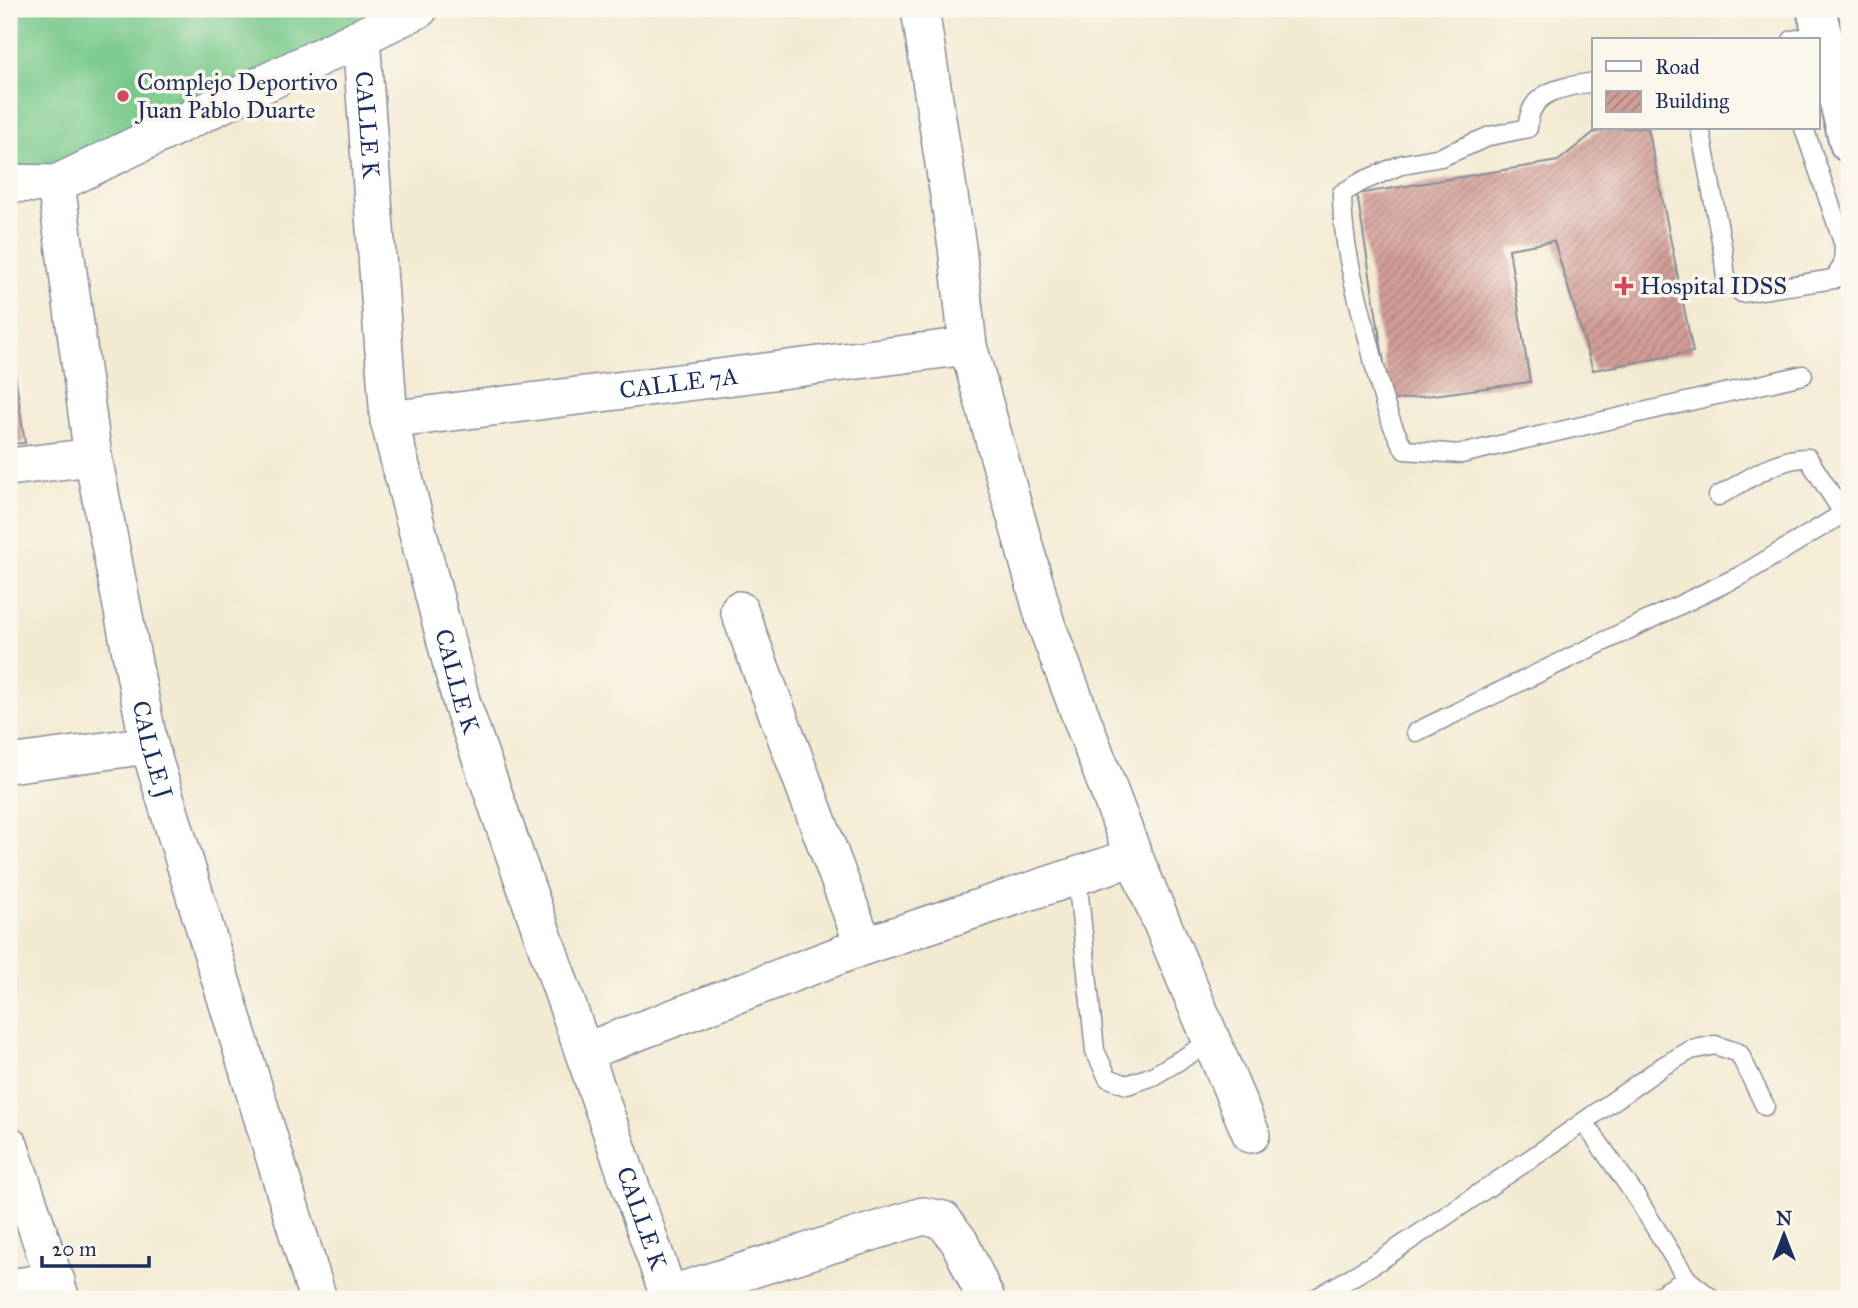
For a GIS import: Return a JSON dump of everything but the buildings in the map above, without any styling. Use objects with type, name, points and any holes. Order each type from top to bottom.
[{"type":"main road","points":[[1820,57],[1849,143]]},
{"type":"street","points":[[9,183],[56,184],[419,9]]},
{"type":"street","points":[[920,9],[957,247],[968,346],[1046,624],[1134,857],[1251,1134]]},
{"type":"street","name":"CALLE K","points":[[360,37],[389,420],[463,704],[669,1297]]},
{"type":"street","name":"CALLE J","points":[[56,184],[93,457],[149,745],[318,1299]]},
{"type":"street","name":"CALLE 7A","points":[[389,420],[968,346]]},
{"type":"street","points":[[9,467],[93,457]]},
{"type":"street","points":[[739,610],[864,946]]},
{"type":"street","points":[[9,764],[149,745]]},
{"type":"street","points":[[584,1052],[864,946],[1134,857]]},
{"type":"street","points":[[9,1146],[59,1290],[9,1288]]},
{"type":"street","points":[[669,1297],[923,1216],[943,1220],[959,1241],[986,1299]]},
{"type":"lane","points":[[1592,82],[1562,88],[1539,98],[1528,115],[1528,128],[1490,136],[1441,157],[1403,164],[1342,192],[1346,256],[1384,403],[1395,433],[1405,450],[1461,454],[1803,375]]},
{"type":"lane","points":[[1700,130],[1726,279],[1742,293],[1834,279],[1843,265],[1844,245],[1805,130]]},
{"type":"lane","points":[[1416,732],[1742,575],[1846,512],[1808,458],[1796,458],[1779,464],[1718,496]]},
{"type":"lane","points":[[1077,876],[1095,1051],[1108,1078],[1127,1085],[1153,1076],[1212,1041]]},
{"type":"lane","points":[[1315,1299],[1382,1259],[1663,1066],[1691,1050],[1715,1045],[1739,1053],[1765,1106]]},
{"type":"lane","points":[[1584,1122],[1635,1195],[1687,1279],[1712,1299]]},
{"type":"lane","points":[[1654,1299],[1687,1279]]},
{"type":"green space","name":"Complejo Deportivo Juan Pablo Duarte","points":[[9,9],[417,9],[56,184],[9,183]]},
{"type":"place","name":"Complejo Deportivo Juan Pablo Duarte","points":[[123,96]]},
{"type":"place","name":"Hospital IDSS","points":[[1624,286]]}]
